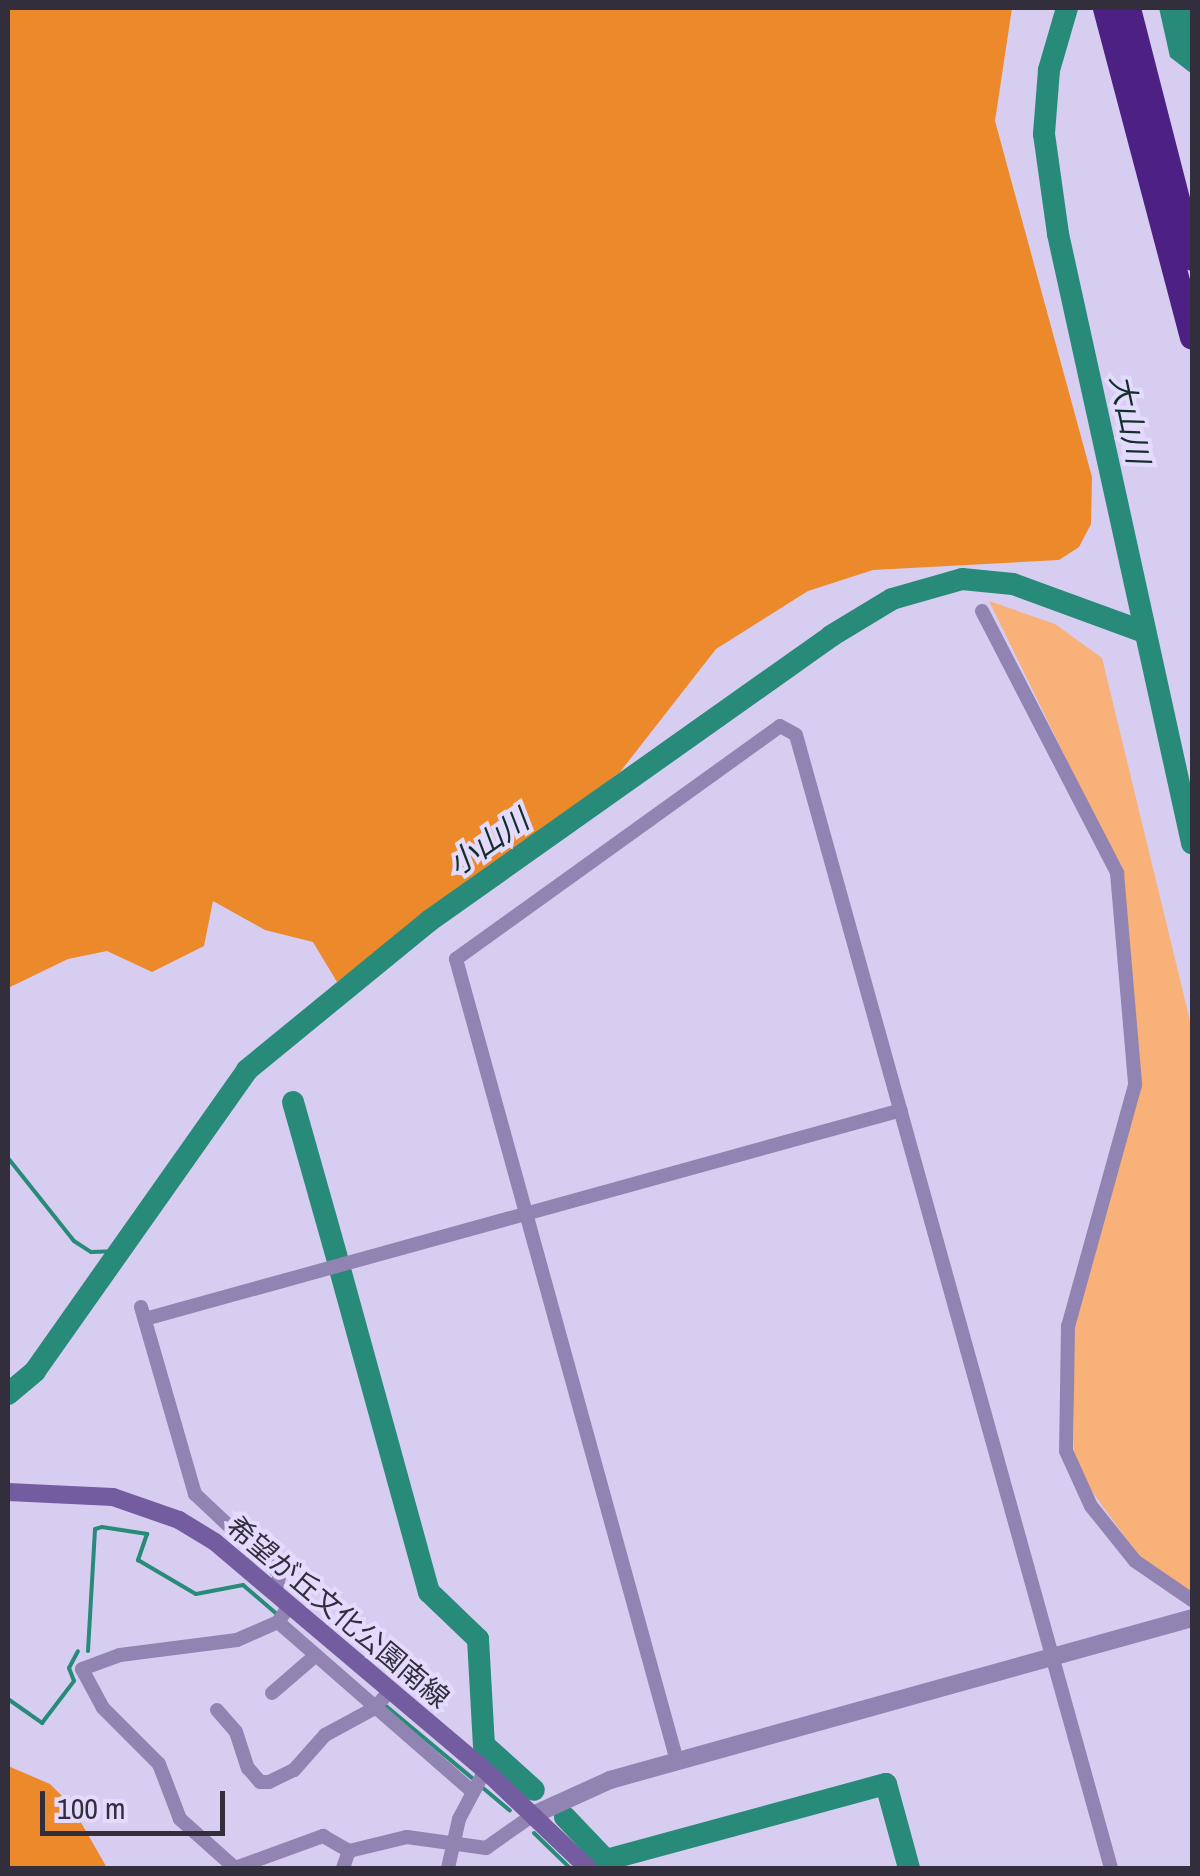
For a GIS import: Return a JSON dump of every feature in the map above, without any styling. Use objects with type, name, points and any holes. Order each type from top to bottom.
[{"type":"highway","points":[[1105,8],[1192,337]]},
{"type":"highway","points":[[1128,8],[1192,258]]},
{"type":"main road","name":"希望が丘文化公園南線","points":[[8,1492],[73,1492],[148,1507],[215,1542],[485,1770],[588,1868]]},
{"type":"street","points":[[982,611],[1117,873],[1135,1085],[1068,1326],[1066,1450],[1092,1506],[1136,1561],[1192,1600]]},
{"type":"street","points":[[677,1761],[456,958],[780,726],[796,734],[1111,1868]]},
{"type":"street","points":[[275,1592],[280,1574],[195,1494],[143,1313],[526,1214],[901,1110]]},
{"type":"street","points":[[290,1604],[278,1622],[216,1646],[120,1655],[82,1669],[103,1708],[159,1764],[180,1819],[235,1868],[324,1836],[349,1851],[407,1838],[486,1848],[533,1815],[610,1780],[1192,1618]]},
{"type":"street","points":[[278,1622],[473,1792]]},
{"type":"street","points":[[272,1694],[316,1655]]},
{"type":"street","points":[[217,1710],[236,1732],[248,1768],[260,1782],[270,1782],[294,1770],[325,1735],[375,1708],[390,1690]]},
{"type":"street","points":[[448,1868],[452,1844],[485,1770]]},
{"type":"street","points":[[343,1868],[349,1851]]},
{"type":"shaded area","points":[[8,8],[1012,8],[995,121],[1092,477],[1091,524],[1079,547],[1059,560],[873,570],[808,591],[716,649],[620,772],[337,982],[313,942],[265,930],[213,901],[204,946],[152,972],[107,951],[68,959],[8,988]]},
{"type":"shaded area","points":[[1159,8],[1192,8],[1192,74],[1170,57]]},
{"type":"shaded area","points":[[989,601],[1055,624],[1102,658],[1192,1029],[1192,1593],[1139,1556],[1085,1482],[1074,1452],[1074,1328],[1141,1082],[1121,871]]},
{"type":"shaded area","points":[[8,1766],[50,1784],[71,1805],[107,1868],[8,1868]]},
{"type":"waterway","name":"大山川","points":[[1067,8],[1049,70],[1044,134],[1058,234],[1192,843]]},
{"type":"waterway","name":"小山川","points":[[8,1394],[35,1371],[247,1070],[429,921],[831,636],[892,599],[962,579],[1013,584],[1144,632]]},
{"type":"waterway","points":[[293,1102],[337,1257]]},
{"type":"waterway","points":[[8,1158],[74,1241],[91,1252],[120,1251]]},
{"type":"waterway","points":[[341,1273],[429,1592],[478,1639],[484,1745],[534,1790]]},
{"type":"waterway","points":[[88,1651],[95,1529],[102,1527],[147,1534],[138,1560],[196,1594],[243,1585],[279,1616]]},
{"type":"waterway","points":[[8,1699],[42,1723],[74,1681],[69,1668],[78,1651]]},
{"type":"waterway","points":[[386,1706],[472,1778]]},
{"type":"waterway","points":[[565,1817],[606,1860],[886,1784],[909,1868]]},
{"type":"waterway","points":[[483,1788],[510,1811]]},
{"type":"waterway","points":[[534,1833],[570,1868]]}]
